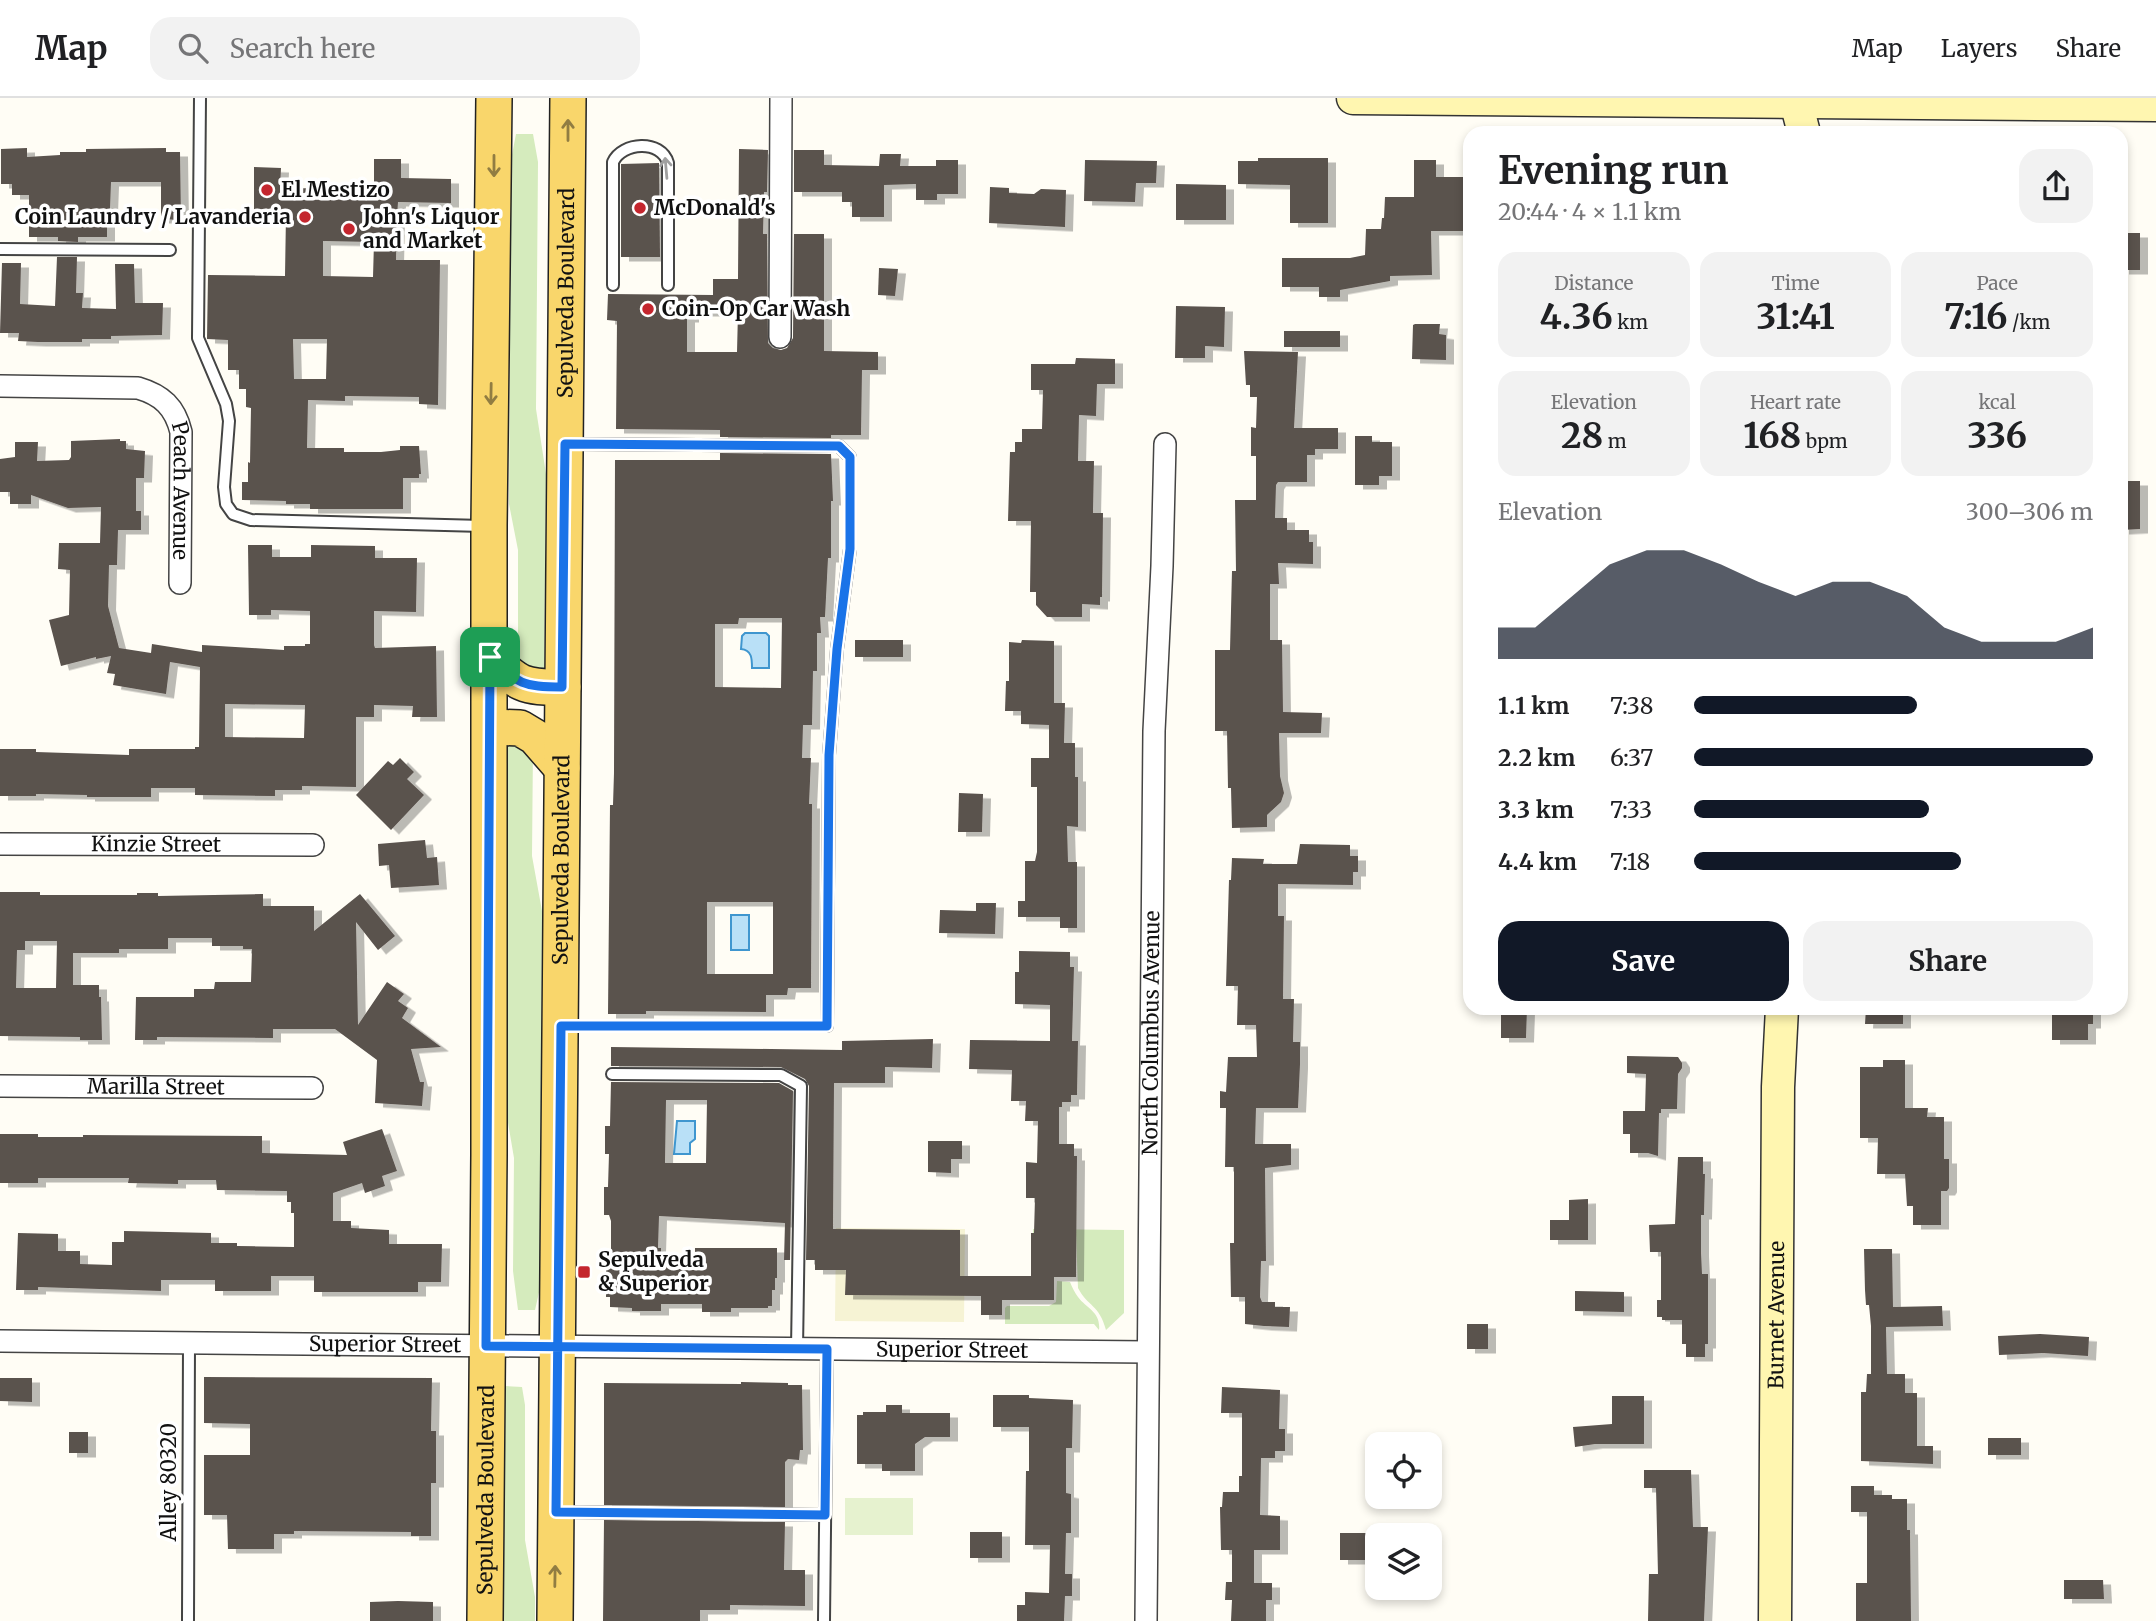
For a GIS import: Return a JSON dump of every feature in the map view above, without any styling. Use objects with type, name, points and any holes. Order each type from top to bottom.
[{"type":"main road","name":"Sepulveda Boulevard","points":[[485,1621],[489,526],[494,98]]},
{"type":"main road","name":"Sepulveda Boulevard","points":[[555,1621],[568,98]]},
{"type":"main road","points":[[1353,98],[2156,105]]},
{"type":"main road","points":[[1796,100],[1802,126]]},
{"type":"main road","points":[[490,657],[514,680],[536,687],[562,687]]},
{"type":"main road","points":[[490,727],[520,728],[536,737],[562,768]]},
{"type":"main road","name":"Burnet Avenue","points":[[1775,1621],[1778,1087],[1782,1015]]},
{"type":"street","points":[[780,337],[781,98]]},
{"type":"street","name":"Peach Avenue","points":[[0,386],[138,388],[157,395],[168,404],[177,416],[180,432],[180,583]]},
{"type":"street","name":"North Columbus Avenue","points":[[1146,1621],[1154,731],[1165,444]]},
{"type":"street","name":"Kinzie Street","points":[[0,844],[313,845]]},
{"type":"street","name":"Marilla Street","points":[[0,1086],[312,1088]]},
{"type":"street","name":"Superior Street","points":[[0,1341],[1147,1352]]},
{"type":"lane","points":[[200,98],[198,338],[226,404],[229,421],[224,487],[226,504],[233,514],[251,520],[489,526]]},
{"type":"lane","points":[[613,285],[613,162],[625,148],[650,147],[662,151],[667,163],[667,285]]},
{"type":"lane","points":[[0,249],[170,250]]},
{"type":"lane","points":[[561,1026],[827,1026],[829,755],[837,649],[850,549],[850,457],[839,446],[565,444]]},
{"type":"lane","points":[[612,1074],[781,1075],[801,1086],[797,1349]]},
{"type":"lane","name":"Alley 80320","points":[[188,1621],[189,1343]]},
{"type":"lane","points":[[824,1621],[827,1349]]},
{"type":"lane","points":[[556,1512],[825,1515]]},
{"type":"shaded area","points":[[836,1228],[965,1229],[964,1322],[835,1321]]},
{"type":"green space","points":[[516,134],[533,134],[538,162],[536,409],[546,474],[544,671],[518,668],[518,550],[509,504],[511,160]]},
{"type":"green space","points":[[506,745],[533,746],[532,856],[542,911],[540,1288],[535,1310],[518,1310],[513,1271],[514,1158],[506,1111]]},
{"type":"green space","points":[[1033,1229],[1124,1230],[1124,1313],[1106,1330],[1097,1310],[1078,1288],[1076,1233],[1033,1233]]},
{"type":"green space","points":[[1057,1281],[1070,1282],[1078,1297],[1096,1315],[1099,1330],[1094,1324],[1005,1324],[1007,1306],[1049,1306],[1056,1302]]},
{"type":"green space","points":[[505,1386],[522,1387],[525,1405],[525,1540],[535,1597],[535,1621],[499,1621],[500,1403]]},
{"type":"green space","points":[[845,1498],[913,1498],[913,1535],[845,1535]]},
{"type":"water","points":[[745,633],[766,633],[769,636],[769,668],[752,668],[749,653],[741,649],[742,636]]},
{"type":"water","points":[[731,915],[749,915],[749,950],[731,950]]},
{"type":"water","points":[[677,1121],[695,1121],[695,1139],[690,1143],[690,1154],[674,1154]]},
{"type":"building","points":[[27,148],[27,157],[60,155],[60,152],[86,152],[86,149],[166,148],[166,152],[180,152],[181,220],[161,219],[161,182],[111,182],[107,237],[78,237],[78,242],[58,241],[58,237],[29,237],[29,195],[12,195],[12,184],[1,184],[1,149]]},
{"type":"building","points":[[739,149],[768,150],[763,234],[767,234],[768,343],[781,350],[787,348],[793,338],[794,234],[824,234],[824,351],[878,352],[878,370],[862,370],[861,435],[831,435],[831,438],[720,437],[720,430],[616,429],[617,321],[607,320],[608,294],[713,295],[713,279],[738,279]],"holes":[[[691,312],[738,312],[737,352],[687,352],[687,318],[691,318]]]},
{"type":"building","points":[[794,150],[824,150],[824,165],[879,166],[880,154],[901,154],[900,166],[936,166],[936,160],[958,160],[958,194],[937,194],[937,200],[916,200],[916,184],[884,185],[884,217],[852,217],[852,202],[842,202],[842,192],[794,192]]},
{"type":"building","points":[[1258,158],[1328,158],[1328,223],[1290,223],[1290,185],[1238,184],[1238,161],[1258,161]]},
{"type":"building","points":[[374,159],[401,159],[401,178],[451,179],[451,203],[398,202],[397,217],[396,260],[440,260],[438,405],[419,404],[419,397],[345,396],[345,401],[308,400],[307,448],[381,452],[400,450],[400,446],[419,446],[421,474],[419,478],[403,478],[403,509],[310,509],[310,504],[242,500],[242,482],[248,482],[248,462],[250,463],[251,408],[246,407],[246,389],[239,389],[239,370],[228,370],[228,340],[207,339],[208,275],[285,276],[286,215],[254,214],[254,167],[281,168],[280,188],[374,189]],"holes":[[[323,241],[374,242],[373,277],[323,276]],[[293,339],[327,339],[326,379],[294,379]]]},
{"type":"building","points":[[1085,160],[1157,161],[1156,183],[1136,183],[1135,202],[1084,201]]},
{"type":"building","points":[[1414,160],[1436,160],[1436,177],[1463,177],[1463,231],[1431,231],[1432,275],[1390,276],[1390,281],[1340,290],[1340,297],[1319,297],[1319,287],[1282,287],[1282,258],[1350,258],[1365,255],[1366,229],[1381,229],[1385,197],[1414,197]]},
{"type":"building","name":"McDonald's","points":[[659,163],[660,257],[621,257],[621,164]]},
{"type":"building","points":[[1176,184],[1226,185],[1226,220],[1176,220]]},
{"type":"building","points":[[990,187],[1009,188],[1009,193],[1034,194],[1041,189],[1066,190],[1065,227],[989,223]]},
{"type":"building","points":[[2128,233],[2140,233],[2140,270],[2128,270]]},
{"type":"building","points":[[57,257],[77,257],[76,293],[83,293],[82,308],[116,309],[115,264],[134,264],[135,303],[163,303],[162,335],[111,336],[111,339],[82,339],[82,342],[38,342],[18,341],[19,333],[0,333],[2,263],[21,263],[20,304],[55,306]]},
{"type":"building","points":[[879,268],[898,269],[895,296],[878,295]]},
{"type":"building","points":[[1176,306],[1225,307],[1224,347],[1205,346],[1205,358],[1175,358]]},
{"type":"building","points":[[1415,324],[1440,324],[1439,334],[1446,335],[1446,360],[1412,359]]},
{"type":"building","points":[[1284,331],[1340,331],[1340,347],[1284,347]]},
{"type":"building","points":[[1244,351],[1298,352],[1294,428],[1338,428],[1338,449],[1315,449],[1315,455],[1307,455],[1307,482],[1278,482],[1276,485],[1275,518],[1287,518],[1287,530],[1309,530],[1309,542],[1313,542],[1313,564],[1278,563],[1279,584],[1270,584],[1270,640],[1282,640],[1283,712],[1322,713],[1321,733],[1279,733],[1280,776],[1284,793],[1281,802],[1267,815],[1267,827],[1232,828],[1227,731],[1215,731],[1215,650],[1230,650],[1232,571],[1236,571],[1235,500],[1256,500],[1256,456],[1251,456],[1251,427],[1256,428],[1257,397],[1250,397],[1250,385],[1246,385]]},
{"type":"building","points":[[1076,358],[1115,359],[1115,384],[1097,384],[1096,416],[1079,415],[1078,461],[1094,461],[1093,513],[1103,513],[1102,597],[1100,605],[1082,604],[1082,617],[1047,617],[1036,605],[1036,592],[1030,592],[1031,521],[1008,521],[1010,452],[1015,452],[1015,442],[1022,442],[1022,429],[1042,429],[1043,390],[1031,390],[1031,364],[1075,364]]},
{"type":"building","points":[[1355,436],[1372,436],[1372,442],[1392,442],[1392,476],[1379,476],[1379,485],[1355,485]]},
{"type":"building","points":[[120,439],[126,441],[126,449],[145,451],[144,478],[136,478],[136,511],[141,511],[141,530],[118,530],[117,565],[109,565],[108,606],[119,648],[151,653],[152,644],[202,652],[202,645],[284,650],[284,646],[305,646],[310,644],[310,611],[271,610],[271,615],[249,615],[248,545],[272,545],[272,557],[311,557],[311,545],[375,546],[375,558],[417,558],[416,612],[374,611],[374,645],[375,648],[436,646],[437,717],[412,717],[413,706],[374,705],[374,717],[356,717],[356,787],[302,786],[302,790],[275,790],[275,796],[195,795],[195,788],[151,788],[151,797],[36,794],[0,796],[0,749],[129,755],[129,749],[199,747],[200,667],[170,662],[166,694],[113,685],[115,674],[107,673],[111,656],[61,666],[49,620],[69,615],[70,570],[58,569],[59,543],[100,543],[101,507],[68,508],[31,495],[31,504],[10,504],[10,492],[0,492],[0,459],[15,457],[15,442],[38,442],[37,461],[69,460],[71,441]],"holes":[[[225,704],[305,705],[304,738],[225,737]]]},
{"type":"building","points":[[720,453],[831,454],[831,558],[828,558],[825,617],[820,617],[821,633],[817,633],[812,725],[803,725],[802,758],[811,758],[811,988],[788,988],[787,995],[766,995],[766,1012],[646,1011],[646,1014],[608,1014],[610,805],[613,805],[614,773],[615,460],[720,460]],"holes":[[[739,618],[782,618],[781,688],[715,687],[715,624],[738,624]],[[707,902],[773,902],[773,974],[707,974]]]},
{"type":"building","points":[[2128,481],[2140,481],[2140,529],[2128,530]]},
{"type":"building","points":[[855,640],[903,640],[903,657],[855,657]]},
{"type":"building","points":[[1022,640],[1054,641],[1054,703],[1065,703],[1064,743],[1075,743],[1078,827],[1067,826],[1068,862],[1077,862],[1077,928],[1060,928],[1060,917],[1018,917],[1018,901],[1025,901],[1025,861],[1035,861],[1037,852],[1037,787],[1031,787],[1031,758],[1049,758],[1049,725],[1021,724],[1021,711],[1005,711],[1006,681],[1009,681],[1009,642],[1021,643]]},
{"type":"building","points":[[400,758],[414,772],[407,779],[424,795],[391,830],[356,795],[388,761],[393,765]]},
{"type":"building","points":[[959,793],[983,794],[982,832],[958,832]]},
{"type":"building","points":[[425,840],[427,858],[437,857],[439,885],[391,888],[389,865],[379,866],[378,844]]},
{"type":"building","points":[[1300,844],[1350,845],[1350,856],[1358,856],[1358,872],[1353,872],[1353,885],[1278,884],[1278,916],[1284,916],[1283,999],[1294,999],[1293,1042],[1300,1042],[1300,1064],[1298,1108],[1256,1108],[1255,1144],[1291,1144],[1291,1165],[1265,1168],[1266,1261],[1261,1261],[1260,1297],[1262,1302],[1275,1302],[1275,1307],[1290,1307],[1289,1327],[1264,1326],[1245,1324],[1245,1297],[1231,1297],[1230,1243],[1234,1243],[1234,1167],[1225,1167],[1226,1108],[1220,1108],[1220,1091],[1226,1092],[1228,1057],[1257,1057],[1256,1025],[1237,1025],[1238,986],[1226,986],[1229,880],[1232,858],[1264,859],[1263,864],[1297,864]]},
{"type":"building","points":[[0,892],[40,892],[40,895],[158,893],[158,896],[263,894],[263,906],[314,906],[314,931],[360,894],[395,936],[378,950],[356,922],[358,1025],[387,982],[404,994],[398,1001],[408,1008],[402,1018],[441,1047],[411,1049],[420,1082],[424,1082],[422,1106],[375,1103],[377,1060],[335,1029],[273,1029],[273,1038],[157,1037],[157,1040],[135,1040],[136,997],[194,997],[194,989],[214,989],[215,982],[251,982],[252,949],[243,949],[243,946],[212,946],[212,938],[168,938],[168,949],[73,953],[73,985],[99,985],[102,1040],[80,1040],[80,1037],[0,1036]],"holes":[[[25,941],[57,941],[56,988],[16,988],[17,950],[25,950]]]},
{"type":"building","points":[[976,903],[996,903],[995,934],[939,933],[940,910],[976,911]]},
{"type":"building","points":[[1019,951],[1070,952],[1070,967],[1074,967],[1072,1041],[1078,1041],[1077,1095],[1071,1095],[1071,1102],[1062,1102],[1062,1107],[1059,1107],[1059,1144],[1074,1144],[1074,1156],[1077,1156],[1076,1277],[1054,1277],[1054,1300],[1002,1300],[1002,1315],[981,1315],[981,1296],[845,1295],[846,1270],[815,1270],[815,1260],[806,1260],[809,1086],[805,1079],[781,1067],[611,1066],[611,1047],[842,1050],[842,1041],[933,1039],[932,1068],[885,1067],[885,1083],[834,1083],[833,1229],[960,1230],[960,1276],[1031,1276],[1031,1233],[1034,1233],[1035,1198],[1026,1198],[1026,1162],[1037,1163],[1038,1121],[1025,1121],[1026,1101],[1011,1101],[1012,1070],[969,1069],[970,1040],[1050,1041],[1050,1005],[1015,1004],[1015,972],[1019,972]]},
{"type":"building","points":[[1501,1015],[1527,1015],[1526,1038],[1501,1038]]},
{"type":"building","points":[[1866,1015],[1903,1015],[1903,1024],[1865,1024]]},
{"type":"building","points":[[2052,1015],[2093,1015],[2093,1024],[2088,1024],[2088,1040],[2052,1040]]},
{"type":"building","points":[[1627,1056],[1678,1057],[1682,1063],[1678,1074],[1677,1109],[1661,1109],[1659,1113],[1658,1156],[1630,1153],[1630,1134],[1623,1134],[1623,1111],[1645,1111],[1646,1074],[1627,1073]]},
{"type":"building","points":[[1883,1060],[1905,1060],[1905,1108],[1928,1108],[1927,1117],[1944,1117],[1944,1159],[1949,1159],[1949,1188],[1947,1191],[1941,1191],[1941,1225],[1913,1225],[1913,1206],[1907,1206],[1905,1174],[1877,1174],[1878,1138],[1860,1138],[1860,1067],[1883,1067]]},
{"type":"building","points":[[611,1082],[779,1083],[793,1091],[790,1260],[784,1260],[785,1223],[659,1216],[658,1248],[661,1248],[661,1256],[695,1256],[695,1248],[777,1248],[777,1278],[775,1290],[772,1290],[772,1306],[731,1308],[731,1312],[702,1312],[702,1304],[661,1304],[661,1311],[632,1311],[632,1308],[610,1307],[610,1297],[606,1297],[606,1262],[611,1262],[611,1221],[609,1215],[604,1215],[604,1187],[608,1187],[609,1154],[605,1154],[605,1126],[610,1126]],"holes":[[[666,1100],[707,1100],[706,1163],[665,1163]]]},
{"type":"building","points":[[382,1129],[397,1171],[382,1176],[385,1186],[365,1193],[362,1183],[333,1193],[333,1221],[351,1221],[351,1228],[389,1230],[389,1244],[442,1244],[441,1282],[418,1282],[418,1292],[314,1292],[314,1276],[271,1276],[271,1291],[215,1291],[215,1280],[161,1280],[161,1291],[38,1287],[38,1290],[16,1290],[18,1233],[58,1234],[58,1251],[80,1251],[80,1264],[112,1265],[112,1242],[124,1242],[124,1231],[211,1233],[211,1243],[294,1247],[294,1213],[291,1213],[291,1202],[287,1202],[287,1191],[217,1190],[216,1180],[178,1180],[178,1184],[128,1183],[129,1178],[38,1178],[38,1183],[0,1183],[0,1134],[38,1134],[38,1137],[262,1136],[262,1153],[347,1155],[343,1142]]},
{"type":"building","points":[[928,1141],[962,1141],[962,1159],[951,1159],[951,1173],[928,1172]]},
{"type":"building","points":[[1678,1157],[1703,1157],[1705,1174],[1701,1252],[1702,1274],[1708,1274],[1708,1344],[1705,1344],[1705,1357],[1686,1357],[1686,1344],[1682,1344],[1682,1320],[1662,1320],[1662,1317],[1657,1317],[1657,1300],[1661,1300],[1661,1252],[1650,1252],[1649,1225],[1675,1224]]},
{"type":"building","points":[[1588,1199],[1588,1240],[1550,1240],[1550,1220],[1569,1220],[1569,1200]]},
{"type":"building","points":[[1864,1249],[1892,1249],[1893,1307],[1942,1306],[1943,1326],[1886,1327],[1887,1374],[1905,1374],[1905,1393],[1917,1393],[1917,1446],[1933,1446],[1933,1464],[1861,1461],[1861,1392],[1866,1392],[1867,1374],[1871,1374],[1871,1326],[1869,1305],[1866,1305]]},
{"type":"building","points":[[1575,1291],[1624,1292],[1624,1312],[1575,1311]]},
{"type":"building","points":[[1467,1324],[1488,1324],[1488,1349],[1467,1349]]},
{"type":"building","points":[[2040,1334],[2089,1337],[2088,1356],[2043,1353],[1999,1355],[1998,1336]]},
{"type":"building","points":[[204,1377],[432,1378],[431,1431],[436,1431],[436,1483],[431,1483],[431,1536],[411,1536],[411,1532],[294,1531],[294,1534],[274,1534],[274,1549],[228,1549],[227,1515],[204,1515],[204,1455],[250,1455],[250,1424],[204,1423]]},
{"type":"building","points":[[0,1378],[32,1378],[32,1402],[0,1401]]},
{"type":"building","points":[[741,1382],[802,1385],[803,1450],[800,1450],[799,1460],[788,1459],[785,1462],[785,1507],[604,1505],[604,1383]]},
{"type":"building","points":[[1222,1387],[1280,1390],[1279,1429],[1285,1429],[1285,1451],[1275,1451],[1275,1458],[1261,1458],[1260,1515],[1280,1516],[1280,1550],[1254,1550],[1254,1583],[1272,1583],[1272,1600],[1266,1600],[1266,1621],[1231,1621],[1232,1600],[1225,1600],[1226,1582],[1232,1582],[1232,1550],[1221,1550],[1220,1507],[1223,1492],[1239,1492],[1239,1476],[1242,1476],[1242,1413],[1221,1413]]},
{"type":"building","points":[[993,1395],[1029,1395],[1029,1398],[1073,1400],[1072,1448],[1066,1448],[1066,1493],[1071,1494],[1071,1533],[1066,1533],[1065,1574],[1072,1574],[1072,1596],[1065,1596],[1064,1621],[1017,1621],[1017,1605],[1025,1605],[1025,1592],[1049,1593],[1050,1545],[1025,1545],[1029,1427],[993,1427]]},
{"type":"building","points":[[1612,1396],[1644,1396],[1644,1444],[1595,1444],[1575,1447],[1573,1427],[1612,1424]]},
{"type":"building","points":[[886,1405],[902,1405],[902,1413],[950,1413],[950,1437],[925,1437],[915,1444],[915,1471],[882,1471],[882,1464],[857,1464],[857,1415],[863,1415],[863,1412],[886,1412]]},
{"type":"building","points":[[69,1432],[88,1432],[88,1453],[69,1453]]},
{"type":"building","points":[[1988,1438],[2021,1438],[2021,1455],[1988,1455]]},
{"type":"building","points":[[1644,1470],[1691,1470],[1693,1527],[1708,1527],[1704,1621],[1648,1621],[1649,1574],[1658,1574],[1656,1488],[1644,1488]]},
{"type":"building","points":[[1851,1486],[1874,1486],[1874,1495],[1892,1495],[1892,1499],[1907,1499],[1911,1621],[1856,1621],[1856,1583],[1867,1583],[1867,1512],[1851,1512]]},
{"type":"building","points":[[604,1520],[785,1522],[784,1570],[805,1570],[805,1606],[730,1605],[730,1610],[700,1610],[700,1621],[603,1621]]},
{"type":"building","points":[[970,1532],[1002,1532],[1002,1558],[970,1558]]},
{"type":"building","points":[[1340,1533],[1365,1533],[1365,1560],[1340,1560]]},
{"type":"building","points":[[2064,1580],[2103,1580],[2104,1599],[2064,1599]]},
{"type":"building","points":[[370,1602],[433,1602],[433,1621],[370,1621]]},
{"type":"place","name":"El Mestizo","points":[[267,190]]},
{"type":"place","name":"McDonald's","points":[[640,208]]},
{"type":"place","name":"Coin Laundry / Lavanderia","points":[[305,217]]},
{"type":"place","name":"John's Liquor and Market","points":[[349,229]]},
{"type":"place","name":"Coin-Op Car Wash","points":[[648,309]]},
{"type":"place","name":"Sepulveda & Superior","points":[[584,1272]]},
{"type":"route","points":[[490,657],[486,1346],[556,1348],[827,1349],[825,1515],[556,1512],[556,1348],[561,1026],[827,1026],[829,755],[837,649],[850,549],[850,457],[847,451],[839,446],[565,444],[562,687],[536,687],[514,680],[490,657]]}]
